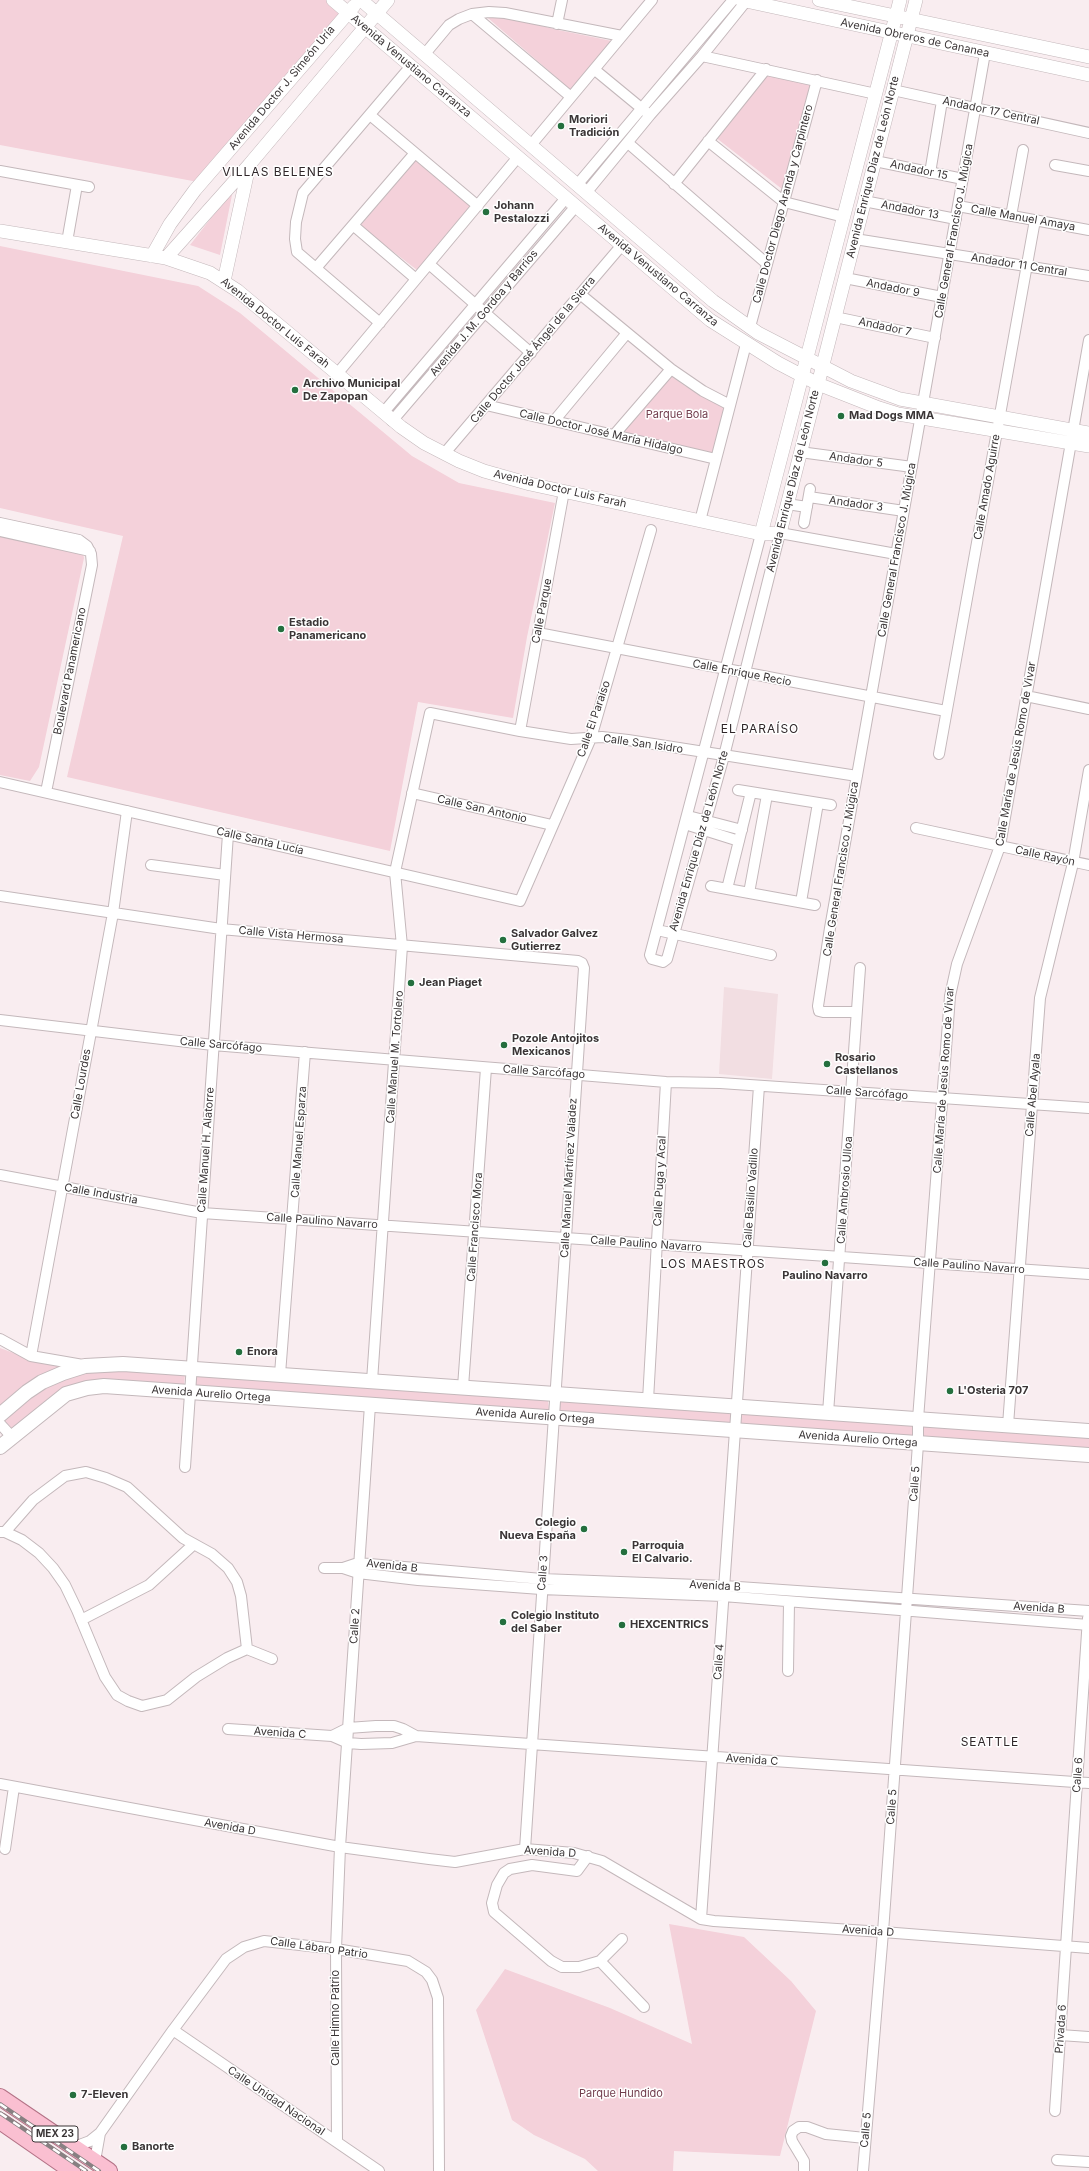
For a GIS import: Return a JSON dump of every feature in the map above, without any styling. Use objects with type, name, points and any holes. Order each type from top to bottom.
[{"type":"main road","points":[[0,1415],[42,1382],[85,1366],[124,1364],[1089,1431]]},
{"type":"main road","name":"Avenida Aurelio Ortega","points":[[0,1447],[58,1399],[74,1391],[104,1386],[1089,1455]]},
{"type":"main road","name":"MEX 23","points":[[0,2097],[110,2171]]},
{"type":"main road","name":"MEX 23","points":[[0,2122],[72,2171]]},
{"type":"street","name":"Avenida Venustiano Carranza","points":[[333,0],[710,320],[746,344],[802,377],[879,408],[920,417],[998,424],[1072,437],[1089,446]]},
{"type":"street","name":"Avenida Venustiano Carranza","points":[[360,0],[713,301],[750,328],[822,367],[875,391],[998,424]]},
{"type":"street","name":"Avenida Doctor J. Simeón Uría","points":[[152,256],[167,230],[195,190],[347,12],[360,0]]},
{"type":"street","points":[[166,258],[249,165],[364,26],[388,0]]},
{"type":"street","points":[[557,24],[562,0]]},
{"type":"street","points":[[531,145],[652,0]]},
{"type":"street","points":[[581,189],[646,112],[732,0]]},
{"type":"street","points":[[581,189],[628,143],[646,112],[702,56],[744,0]]},
{"type":"street","name":"Avenida Obreros de Cananea","points":[[744,0],[1089,75]]},
{"type":"street","name":"Avenida Obreros de Cananea","points":[[819,0],[1089,57]]},
{"type":"street","name":"Avenida Enrique Díaz de León Norte","points":[[900,0],[725,670],[705,753],[650,958],[665,961],[724,756],[916,0]]},
{"type":"street","points":[[424,55],[449,25],[472,14],[489,12],[506,13],[622,36]]},
{"type":"street","points":[[472,14],[571,97]]},
{"type":"street","name":"Calle General Francisco J. Múgica","points":[[856,1012],[823,1012],[819,1011],[818,1006],[830,928],[985,53]]},
{"type":"street","points":[[702,56],[876,94]]},
{"type":"street","points":[[380,323],[297,252],[295,238],[296,222],[303,193],[411,66]]},
{"type":"street","points":[[674,184],[766,69]]},
{"type":"street","points":[[595,70],[646,112]]},
{"type":"street","name":"Calle Doctor Diego Aranda y Carpintero","points":[[750,328],[766,263],[817,80]]},
{"type":"street","name":"Andador 17 Central","points":[[893,90],[1089,133]]},
{"type":"street","points":[[930,173],[942,101]]},
{"type":"street","points":[[370,115],[478,206]]},
{"type":"street","points":[[708,141],[784,202],[844,216]]},
{"type":"street","points":[[628,143],[766,263]]},
{"type":"street","points":[[1011,216],[1023,150]]},
{"type":"street","points":[[316,268],[354,226],[415,153]]},
{"type":"street","points":[[337,374],[518,157]]},
{"type":"street","name":"Andador 15","points":[[875,161],[963,179]]},
{"type":"street","points":[[224,281],[249,165]]},
{"type":"street","points":[[1055,165],[1089,171]]},
{"type":"street","points":[[0,171],[89,187]]},
{"type":"street","points":[[67,242],[77,185]]},
{"type":"street","name":"Andador 13","points":[[864,201],[956,219]]},
{"type":"street","name":"Avenida J. M. Gordoa y Barrios","points":[[388,417],[475,305],[571,202]]},
{"type":"street","name":"Avenida J. M. Gordoa y Barrios","points":[[388,417],[485,313],[571,202]]},
{"type":"street","name":"Calle Manuel Amaya","points":[[958,206],[1089,230]]},
{"type":"street","name":"Calle Amado Aguirre","points":[[938,754],[1035,220]]},
{"type":"street","points":[[354,226],[416,279]]},
{"type":"street","name":"Avenida Doctor Luis Farah","points":[[0,230],[166,258],[197,268],[224,281],[388,417],[424,443],[444,454],[484,471],[564,491],[761,534],[780,533]]},
{"type":"street","name":"Andador 11 Central","points":[[855,239],[1089,276]]},
{"type":"street","name":"Calle Doctor José Ángel de la Sierra","points":[[444,454],[622,245]]},
{"type":"street","points":[[429,264],[531,353]]},
{"type":"street","name":"Andador 9","points":[[845,278],[942,298]]},
{"type":"street","points":[[580,294],[670,369],[703,391],[730,405]]},
{"type":"street","name":"Andador 7","points":[[835,317],[935,338]]},
{"type":"street","points":[[554,421],[627,333]]},
{"type":"street","name":"Calle María de Jesús Romo de Vivar","points":[[918,1419],[952,980],[1000,846],[1089,340]]},
{"type":"street","points":[[700,521],[746,344]]},
{"type":"street","points":[[614,435],[670,369]]},
{"type":"street","name":"Calle Doctor José María Hidalgo","points":[[486,405],[716,459]]},
{"type":"street","name":"Avenida Venustiano Carranza","points":[[1072,437],[1089,433]]},
{"type":"street","name":"Andador 5","points":[[800,452],[912,467]]},
{"type":"street","name":"Calle Parque","points":[[520,731],[564,491]]},
{"type":"street","points":[[804,523],[809,498]]},
{"type":"street","name":"Andador 3","points":[[787,504],[809,498],[904,511]]},
{"type":"street","points":[[0,523],[79,540],[90,550]]},
{"type":"street","name":"Calle El Paraíso","points":[[520,901],[590,738],[618,647],[650,530]]},
{"type":"street","points":[[0,531],[90,550]]},
{"type":"street","points":[[780,533],[896,554]]},
{"type":"street","name":"Boulevard Panamericano","points":[[46,792],[92,564],[90,550]]},
{"type":"street","name":"Calle Enrique Recio","points":[[538,633],[618,647],[745,674],[946,711]]},
{"type":"street","points":[[1026,696],[1089,709]]},
{"type":"street","name":"Calle San Isidro","points":[[430,713],[520,731],[571,739],[590,738],[628,740],[857,776]]},
{"type":"street","name":"Calle Manuel M. Tortolero","points":[[372,1381],[402,946],[395,872],[430,713]]},
{"type":"street","name":"Calle Abel Ayala","points":[[1008,1425],[1040,998],[1072,863],[1089,770]]},
{"type":"street","name":"Calle Santa Lucía","points":[[0,782],[520,901]]},
{"type":"street","points":[[738,790],[831,805]]},
{"type":"street","points":[[727,889],[751,792]]},
{"type":"street","name":"Calle San Antonio","points":[[412,793],[552,825]]},
{"type":"street","points":[[749,893],[767,795]]},
{"type":"street","points":[[801,902],[818,803]]},
{"type":"street","name":"Calle Lourdes","points":[[31,1356],[113,913],[127,810]]},
{"type":"street","points":[[687,820],[704,825],[739,841]]},
{"type":"street","points":[[704,825],[742,830]]},
{"type":"street","name":"Calle Rayón","points":[[916,828],[1072,863],[1089,865]]},
{"type":"street","name":"Calle Manuel H. Alatorre","points":[[185,1467],[188,1392],[228,834]]},
{"type":"street","points":[[151,865],[225,875]]},
{"type":"street","points":[[711,886],[815,905]]},
{"type":"street","name":"Calle Vista Hermosa","points":[[0,896],[221,929],[578,961],[582,963]]},
{"type":"street","points":[[657,930],[771,955]]},
{"type":"street","name":"Calle Manuel Martínez Valadez","points":[[555,1393],[584,968],[582,963]]},
{"type":"street","name":"Calle Ambrosio Ulloa","points":[[828,1412],[860,968]]},
{"type":"street","name":"Calle Sarcófago","points":[[0,1020],[213,1045],[486,1068],[666,1082],[759,1086],[1089,1108]]},
{"type":"street","name":"Calle Manuel Esparza","points":[[280,1374],[305,1052]]},
{"type":"street","name":"Calle Francisco Mora","points":[[463,1387],[486,1068]]},
{"type":"street","name":"Calle Puga y Acal","points":[[648,1400],[666,1082]]},
{"type":"street","name":"Calle Basilio Vadillo","points":[[736,1406],[759,1086]]},
{"type":"street","name":"Calle Industria","points":[[0,1175],[202,1213]]},
{"type":"street","name":"Calle Paulino Navarro","points":[[202,1213],[1089,1274]]},
{"type":"street","points":[[0,1339],[31,1356],[85,1366]]},
{"type":"street","name":"Calle 3","points":[[525,1849],[555,1393]]},
{"type":"street","name":"Calle 2","points":[[340,1847],[370,1405]]},
{"type":"street","name":"Calle 4","points":[[701,1919],[736,1406]]},
{"type":"street","name":"Calle 5","points":[[862,2171],[883,1932],[918,1444],[918,1419]]},
{"type":"street","points":[[0,1424],[12,1437]]},
{"type":"street","points":[[247,1649],[246,1629],[237,1582],[228,1568],[212,1554],[183,1538],[127,1487],[106,1478],[86,1472],[65,1476],[33,1500],[3,1532],[22,1540],[39,1553],[53,1568],[65,1585],[106,1677],[117,1695],[128,1701],[142,1706],[167,1700],[196,1677],[226,1658],[247,1649],[272,1659]]},
{"type":"street","points":[[81,1620],[149,1585],[194,1544]]},
{"type":"street","name":"Avenida B","points":[[324,1568],[358,1568],[418,1580],[542,1584],[724,1586],[1089,1611]]},
{"type":"street","name":"Avenida B","points":[[542,1584],[723,1596],[1088,1625]]},
{"type":"street","points":[[835,1605],[836,1594]]},
{"type":"street","points":[[788,1671],[789,1602]]},
{"type":"street","name":"Calle 6","points":[[1066,1946],[1089,1604]]},
{"type":"street","name":"Avenida C","points":[[332,1736],[348,1728],[394,1726],[416,1736]]},
{"type":"street","name":"Avenida C","points":[[228,1729],[332,1736],[348,1743],[392,1743],[416,1736],[531,1746],[1089,1783]]},
{"type":"street","name":"Avenida D","points":[[0,1784],[340,1847],[455,1862],[525,1849],[588,1856],[622,1871],[701,1919],[714,1922],[883,1932],[1089,1948]]},
{"type":"street","points":[[5,1849],[14,1787]]},
{"type":"street","name":"Calle Himno Patrio","points":[[337,2142],[336,1949],[340,1847]]},
{"type":"street","points":[[588,1856],[577,1871],[532,1865],[510,1869],[504,1873],[496,1885],[492,1903],[494,1912],[551,1961],[562,1967],[587,1966],[600,1961],[622,1939]]},
{"type":"street","name":"Calle Lábaro Patrio","points":[[74,2147],[90,2141],[100,2133],[172,2030],[226,1959],[244,1947],[264,1941],[336,1949],[408,1961],[426,1972],[432,1980],[438,1998],[439,2171]]},
{"type":"street","name":"Privada 6","points":[[1055,2111],[1066,1946]]},
{"type":"street","points":[[600,1961],[644,2007]]},
{"type":"street","name":"Calle Unidad Nacional","points":[[172,2030],[379,2171]]},
{"type":"street","points":[[1060,2035],[1089,2037]]},
{"type":"street","points":[[804,2171],[804,2161],[792,2141],[793,2131],[799,2127],[807,2127],[826,2134],[865,2138]]},
{"type":"street","name":"Calle Lábaro Patrio","points":[[95,2161],[100,2133]]},
{"type":"street","points":[[1057,2160],[1089,2162]]},
{"type":"shaded area","points":[[724,987],[778,994],[772,1079],[719,1074]]},
{"type":"green space","points":[[0,0],[327,0],[343,12],[198,182],[0,145]]},
{"type":"green space","points":[[505,17],[612,41],[571,90],[488,18]]},
{"type":"green space","points":[[767,72],[812,81],[782,189],[715,137]]},
{"type":"green space","points":[[416,160],[471,205],[417,270],[360,226]]},
{"type":"green space","points":[[233,190],[220,255],[190,245]]},
{"type":"green space","points":[[0,246],[198,286],[240,313],[412,456],[459,483],[555,503],[527,637],[513,718],[418,702],[390,851],[67,777],[123,536],[0,508]]},
{"type":"green space","name":"Parque Bola","points":[[670,375],[685,386],[726,407],[713,453],[623,433]]},
{"type":"green space","points":[[0,533],[82,550],[84,558],[39,767],[30,781],[0,775]]},
{"type":"green space","points":[[0,1348],[38,1362],[67,1367],[0,1410]]},
{"type":"green space","points":[[91,1368],[185,1374],[184,1384],[182,1391],[73,1391],[13,1435],[2,1422],[31,1395],[51,1384]]},
{"type":"green space","points":[[200,1373],[544,1399],[548,1401],[549,1409],[547,1416],[194,1389],[195,1379]]},
{"type":"green space","points":[[559,1401],[730,1410],[733,1424],[556,1417]]},
{"type":"green space","points":[[746,1412],[1089,1437],[1089,1454],[740,1427],[742,1415]]},
{"type":"green space","name":"Parque Hundido","points":[[669,1924],[744,1937],[791,1981],[816,2011],[780,2156],[674,2151],[673,2171],[598,2171],[585,2159],[534,2135],[512,2120],[476,2010],[505,1969],[610,2008],[692,2044]]},
{"type":"railway","points":[[0,2104],[99,2171]]},
{"type":"railway","points":[[0,2113],[86,2171]]},
{"type":"place","name":"Moriori Tradición","points":[[561,126]]},
{"type":"place","name":"Johann Pestalozzi","points":[[486,212]]},
{"type":"place","name":"Archivo Municipal De Zapopan","points":[[295,390]]},
{"type":"place","name":"Mad Dogs MMA","points":[[841,416]]},
{"type":"place","name":"Estadio Panamericano","points":[[281,629]]},
{"type":"place","name":"Salvador Galvez Gutierrez","points":[[503,940]]},
{"type":"place","name":"Jean Piaget","points":[[411,983]]},
{"type":"place","name":"Pozole Antojitos Mexicanos","points":[[504,1045]]},
{"type":"place","name":"Rosario Castellanos","points":[[827,1064]]},
{"type":"place","name":"Paulino Navarro","points":[[825,1263]]},
{"type":"place","name":"Enora","points":[[239,1352]]},
{"type":"place","name":"L'Osteria 707","points":[[950,1391]]},
{"type":"place","name":"Colegio Nueva España","points":[[584,1529]]},
{"type":"place","name":"Parroquia El Calvario.","points":[[624,1552]]},
{"type":"place","name":"Colegio Instituto del Saber","points":[[503,1622]]},
{"type":"place","name":"HEXCENTRICS","points":[[622,1625]]},
{"type":"place","name":"7-Eleven","points":[[73,2095]]},
{"type":"place","name":"Banorte","points":[[124,2147]]},
{"type":"district","name":"VILLAS BELENES","points":[[278,172]]},
{"type":"district","name":"EL PARAÍSO","points":[[760,729]]},
{"type":"district","name":"LOS MAESTROS","points":[[713,1264]]},
{"type":"district","name":"SEATTLE","points":[[990,1742]]}]
